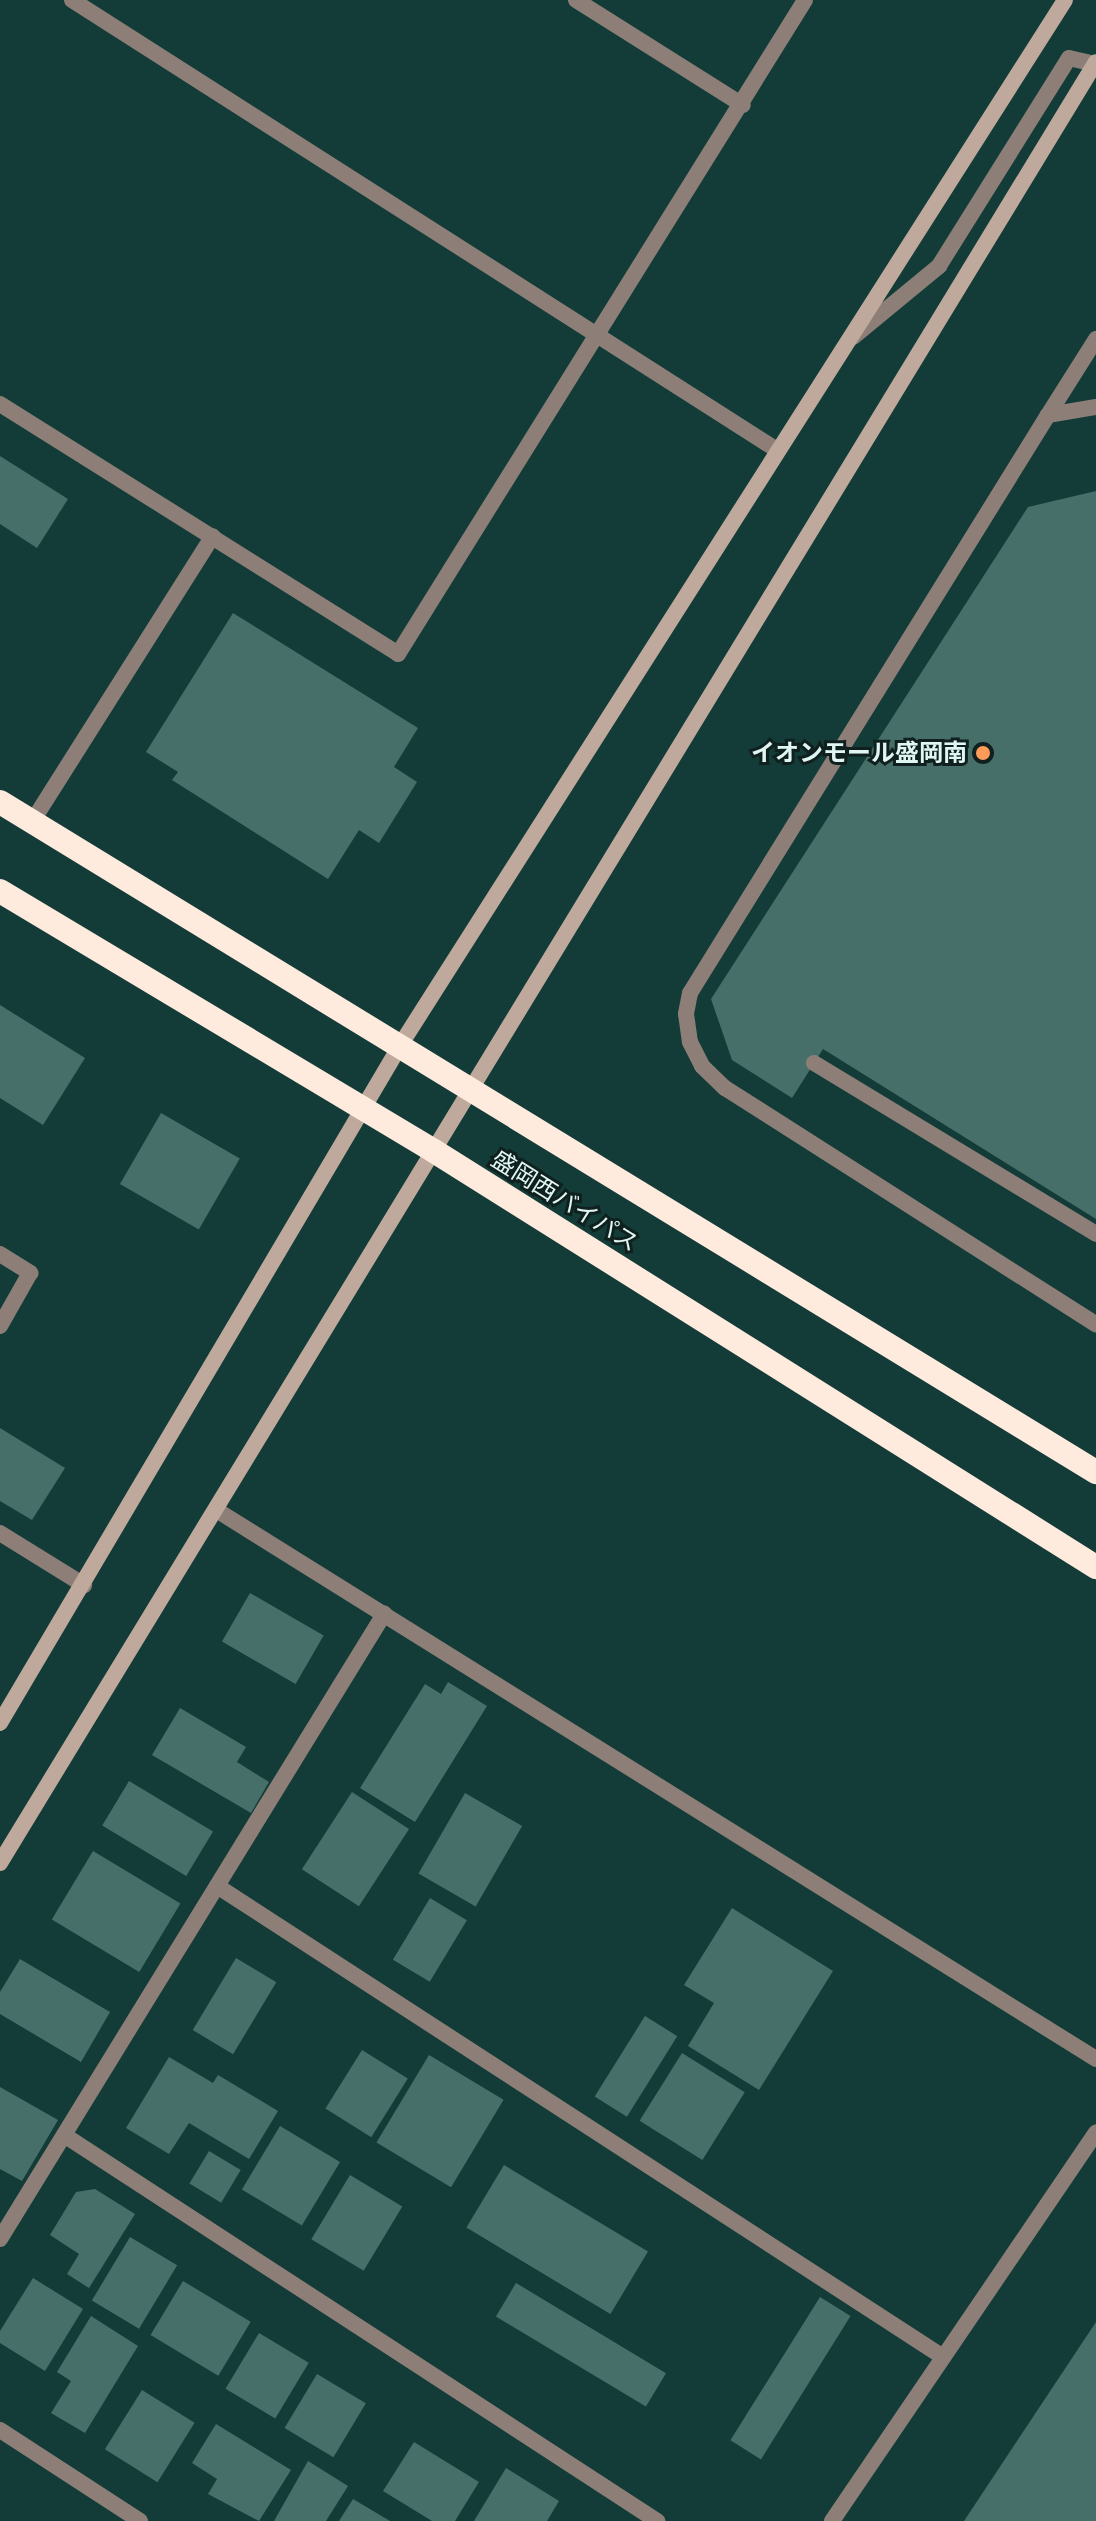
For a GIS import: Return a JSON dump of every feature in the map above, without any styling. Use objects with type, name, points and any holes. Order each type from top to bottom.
[{"type":"highway","name":"盛岡西バイパス","points":[[0,802],[401,1044],[1096,1472]]},
{"type":"highway","name":"盛岡西バイパス","points":[[0,891],[434,1151],[1096,1567]]},
{"type":"street","points":[[72,0],[777,450]]},
{"type":"street","points":[[576,0],[743,105]]},
{"type":"street","points":[[0,404],[398,654],[601,335],[805,0]]},
{"type":"street","points":[[0,1723],[401,1044],[1065,0]]},
{"type":"street","points":[[0,1863],[218,1511],[1095,64],[1069,58],[939,266],[845,343]]},
{"type":"street","points":[[1096,339],[690,993],[686,1014],[690,1042],[702,1066],[725,1088],[1096,1324]]},
{"type":"street","points":[[1048,415],[1096,407]]},
{"type":"street","points":[[32,822],[213,536]]},
{"type":"street","points":[[814,1063],[1096,1234]]},
{"type":"street","points":[[0,1254],[30,1273],[0,1326]]},
{"type":"street","points":[[218,1511],[1096,2059]]},
{"type":"street","points":[[0,1533],[84,1585]]},
{"type":"street","points":[[0,2239],[384,1614]]},
{"type":"street","points":[[217,1886],[943,2357]]},
{"type":"street","points":[[832,2521],[1096,2132]]},
{"type":"street","points":[[64,2135],[657,2521]]},
{"type":"street","points":[[0,2430],[140,2521]]},
{"type":"building","points":[[0,456],[68,499],[37,548],[0,524]]},
{"type":"building","name":"イオンモール盛岡南","points":[[1096,491],[1096,1219],[823,1049],[792,1098],[732,1060],[711,999],[1028,507]]},
{"type":"building","points":[[233,613],[418,728],[394,767],[417,782],[379,843],[359,830],[328,879],[172,780],[178,772],[146,752]]},
{"type":"building","points":[[0,1005],[85,1058],[43,1125],[0,1098]]},
{"type":"building","points":[[161,1113],[240,1158],[199,1230],[120,1184]]},
{"type":"building","points":[[0,1428],[65,1468],[32,1520],[0,1501]]},
{"type":"building","points":[[250,1593],[324,1636],[296,1684],[222,1641]]},
{"type":"building","points":[[448,1682],[487,1706],[415,1822],[360,1788],[425,1684],[441,1694]]},
{"type":"building","points":[[180,1708],[246,1747],[237,1762],[269,1782],[251,1813],[152,1755]]},
{"type":"building","points":[[129,1781],[213,1831],[186,1876],[102,1826]]},
{"type":"building","points":[[352,1792],[409,1829],[359,1906],[302,1869]]},
{"type":"building","points":[[465,1793],[522,1826],[476,1907],[418,1874]]},
{"type":"building","points":[[93,1851],[180,1904],[139,1972],[52,1920]]},
{"type":"building","points":[[430,1898],[467,1920],[430,1982],[393,1960]]},
{"type":"building","points":[[732,1908],[833,1971],[759,2090],[688,2046],[714,2003],[684,1985]]},
{"type":"building","points":[[236,1958],[276,1982],[233,2054],[193,2030]]},
{"type":"building","points":[[20,1959],[110,2012],[81,2062],[0,2014],[0,1992]]},
{"type":"building","points":[[645,2016],[677,2036],[627,2117],[595,2097]]},
{"type":"building","points":[[362,2050],[408,2079],[371,2137],[325,2109]]},
{"type":"building","points":[[682,2053],[745,2092],[702,2160],[640,2121]]},
{"type":"building","points":[[429,2055],[504,2100],[451,2187],[376,2142]]},
{"type":"building","points":[[169,2057],[213,2083],[218,2075],[278,2111],[249,2159],[189,2123],[169,2154],[126,2128]]},
{"type":"building","points":[[0,2087],[58,2120],[22,2181],[0,2169]]},
{"type":"building","points":[[280,2126],[340,2162],[302,2225],[242,2189]]},
{"type":"building","points":[[209,2151],[241,2170],[221,2203],[189,2184]]},
{"type":"building","points":[[504,2165],[648,2252],[610,2314],[466,2228]]},
{"type":"building","points":[[350,2175],[402,2206],[364,2271],[311,2239]]},
{"type":"building","points":[[95,2189],[135,2214],[89,2288],[67,2274],[79,2254],[50,2235],[76,2192]]},
{"type":"building","points":[[130,2237],[177,2265],[139,2329],[92,2300]]},
{"type":"building","points":[[33,2278],[83,2309],[45,2371],[0,2343],[0,2331]]},
{"type":"building","points":[[183,2281],[251,2322],[218,2376],[151,2335]]},
{"type":"building","points":[[516,2283],[666,2373],[646,2407],[496,2316]]},
{"type":"building","points":[[820,2297],[851,2316],[761,2459],[730,2440]]},
{"type":"building","points":[[91,2316],[138,2346],[85,2433],[51,2413],[71,2381],[57,2372]]},
{"type":"building","points":[[1096,2322],[1096,2521],[964,2521]]},
{"type":"building","points":[[259,2333],[309,2363],[275,2419],[226,2389]]},
{"type":"building","points":[[317,2374],[366,2403],[333,2457],[285,2428]]},
{"type":"building","points":[[142,2390],[195,2423],[157,2482],[105,2449]]},
{"type":"building","points":[[216,2424],[291,2470],[259,2521],[208,2494],[217,2479],[192,2463]]},
{"type":"building","points":[[414,2442],[479,2482],[455,2521],[432,2521],[383,2491]]},
{"type":"building","points":[[308,2461],[348,2486],[326,2521],[274,2521]]},
{"type":"building","points":[[506,2468],[559,2501],[547,2521],[474,2521]]},
{"type":"building","points":[[353,2499],[390,2521],[339,2521]]},
{"type":"place","name":"イオンモール盛岡南","points":[[983,753]]}]
